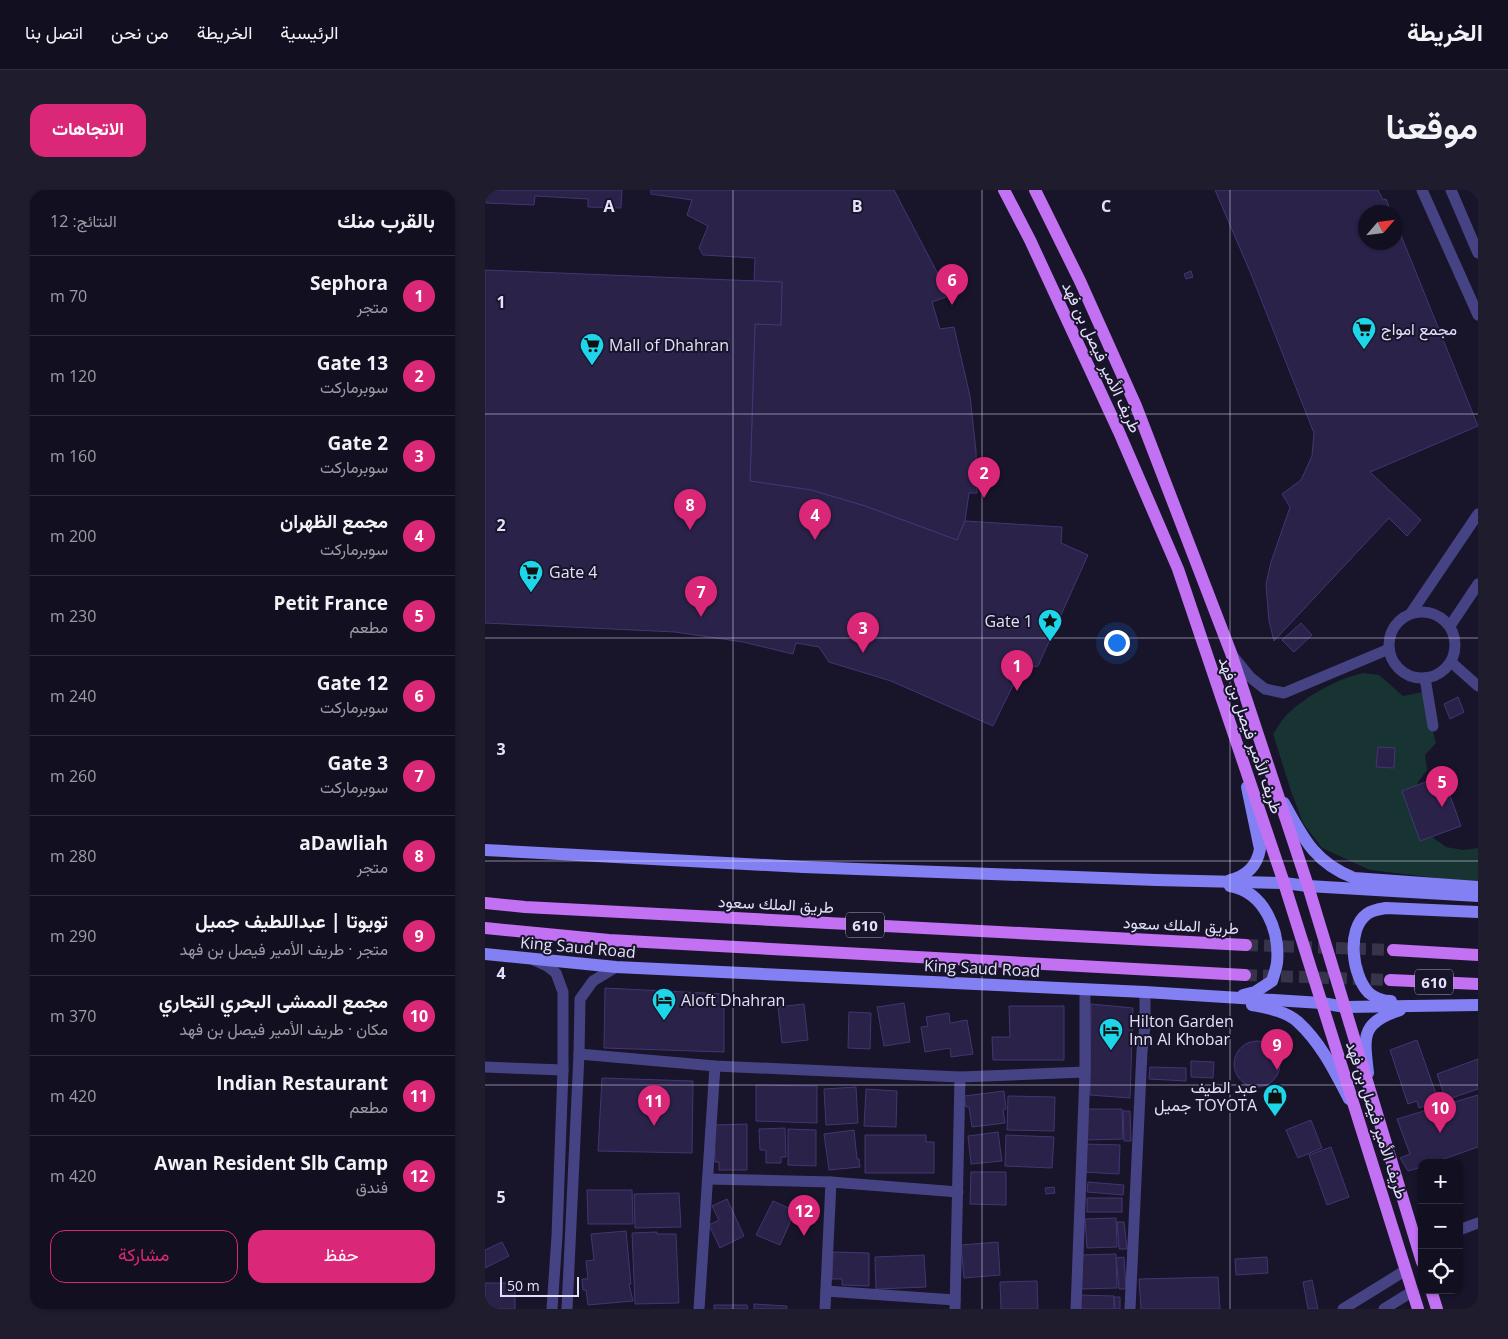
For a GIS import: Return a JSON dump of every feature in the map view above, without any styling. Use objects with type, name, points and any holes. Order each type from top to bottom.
[{"type":"main road","name":"طريف الأمير فيصل بن فهد","points":[[1004,190],[1030,240],[1119,432],[1178,569],[1284,883],[1418,1309]]},
{"type":"main road","name":"طريف الأمير فيصل بن فهد","points":[[1035,190],[1136,406],[1231,654],[1308,886],[1418,1242]]},
{"type":"main road","points":[[1223,882],[1236,879],[1250,871],[1258,858],[1260,849],[1238,746]]},
{"type":"main road","points":[[1275,785],[1302,837],[1311,849],[1338,872],[1354,878],[1478,886]]},
{"type":"main road","points":[[485,850],[803,866],[1200,882],[1284,883],[1478,896]]},
{"type":"main road","points":[[1200,882],[1237,888],[1248,893],[1265,910],[1273,924],[1277,964],[1272,982],[1255,992],[1231,997]]},
{"type":"main road","name":"طريق الملك سعود","points":[[485,903],[525,907],[1246,945]]},
{"type":"main road","points":[[1437,1005],[1387,1001],[1369,993],[1358,975],[1355,965],[1355,932],[1359,923],[1367,914],[1386,908],[1478,912]]},
{"type":"main road","name":"610","points":[[485,928],[619,940],[1245,975]]},
{"type":"main road","name":"610","points":[[1393,950],[1478,955]]},
{"type":"main road","name":"King Saud Road","points":[[485,954],[616,967],[1145,992],[1345,1007],[1478,1005]]},
{"type":"main road","name":"610","points":[[1390,980],[1478,984]]},
{"type":"main road","points":[[1198,995],[1268,1008],[1283,1013],[1298,1022],[1325,1054],[1360,1121]]},
{"type":"main road","points":[[1370,1090],[1365,1042],[1367,1031],[1379,1018],[1414,1005]]},
{"type":"main road","points":[[1432,1294],[1437,1309]]},
{"type":"street","points":[[1422,190],[1478,315]]},
{"type":"street","points":[[1451,190],[1478,254]]},
{"type":"street","points":[[1411,613],[1478,515]]},
{"type":"street","points":[[1450,626],[1478,584]]},
{"type":"street","points":[[1422,611],[1442,618],[1450,626],[1455,644],[1451,662],[1435,676],[1415,678],[1405,674],[1394,663],[1389,649],[1389,637],[1393,627],[1401,618],[1411,613],[1422,611]]},
{"type":"street","points":[[1231,654],[1250,677],[1265,689],[1283,693],[1389,649]]},
{"type":"street","points":[[1451,662],[1478,686]]},
{"type":"street","points":[[1425,678],[1433,726]]},
{"type":"street","points":[[533,960],[547,966],[556,973],[563,992],[563,1070],[557,1236],[552,1309]]},
{"type":"street","points":[[567,1309],[580,999],[593,981],[616,967]]},
{"type":"street","points":[[1075,1309],[1085,1072],[1085,989]]},
{"type":"street","points":[[1130,1309],[1142,1051],[1145,1026],[1145,992]]},
{"type":"street","points":[[579,1054],[715,1066],[960,1077],[1085,1072]]},
{"type":"street","points":[[699,1309],[715,1066]]},
{"type":"street","points":[[485,1067],[563,1070]]},
{"type":"street","points":[[826,1291],[955,1304],[960,1077]]},
{"type":"street","points":[[708,1179],[831,1182],[957,1192]]},
{"type":"street","points":[[825,1309],[831,1182]]},
{"type":"street","points":[[1463,1229],[1478,1223]]},
{"type":"street","points":[[1343,1309],[1406,1270]]},
{"type":"street","points":[[1384,1309],[1413,1291]]},
{"type":"green space","points":[[1363,673],[1379,675],[1403,696],[1423,692],[1436,743],[1425,755],[1427,770],[1418,782],[1413,795],[1428,834],[1446,847],[1463,850],[1478,848],[1478,883],[1370,870],[1322,848],[1303,823],[1273,734],[1284,718],[1310,696],[1332,684]]},
{"type":"building","points":[[485,190],[622,190],[621,208],[588,207],[588,199],[535,196],[534,205],[486,203]]},
{"type":"building","points":[[651,190],[894,190],[939,276],[946,297],[932,302],[940,329],[954,327],[970,396],[976,451],[977,493],[969,493],[965,521],[957,540],[865,506],[811,490],[750,481],[755,324],[781,325],[782,282],[754,281],[755,258],[703,255],[699,248],[708,226],[687,215],[692,200],[651,194]]},
{"type":"building","name":"مجمع امواج","points":[[1215,190],[1378,190],[1383,200],[1386,199],[1388,205],[1358,205],[1358,250],[1403,250],[1403,240],[1478,426],[1370,472],[1421,520],[1407,536],[1389,518],[1274,641],[1269,621],[1266,584],[1271,562],[1290,507],[1282,494],[1301,480],[1312,456],[1314,433],[1251,274]]},
{"type":"building","points":[[485,270],[782,282],[781,325],[755,324],[750,481],[811,490],[865,506],[957,540],[965,521],[1062,527],[1061,543],[1088,555],[1038,666],[1021,669],[993,726],[891,681],[829,662],[819,647],[796,643],[793,654],[743,642],[675,632],[485,623]]},
{"type":"building","points":[[1191,271],[1193,277],[1186,279],[1184,274]]},
{"type":"building","points":[[1301,623],[1312,635],[1294,652],[1282,640]]},
{"type":"building","points":[[1458,697],[1464,712],[1450,719],[1444,704]]},
{"type":"building","points":[[1378,747],[1395,748],[1394,768],[1376,767]]},
{"type":"building","points":[[1436,778],[1437,781],[1444,779],[1461,826],[1420,841],[1402,791]]},
{"type":"building","name":"Aloft Dhahran","points":[[605,988],[724,994],[724,1052],[604,1048]]},
{"type":"building","points":[[904,1003],[910,1042],[884,1046],[877,1007]]},
{"type":"building","points":[[804,1004],[808,1040],[782,1043],[778,1007]]},
{"type":"building","name":"Hilton Garden Inn Al Khobar","points":[[1091,1004],[1133,1008],[1130,1098],[1090,1095]]},
{"type":"building","points":[[1009,1006],[1064,1006],[1064,1060],[993,1060],[992,1037],[1010,1037]]},
{"type":"building","points":[[849,1012],[871,1013],[870,1049],[848,1048]]},
{"type":"building","points":[[949,1013],[950,1023],[967,1020],[973,1054],[951,1057],[950,1048],[925,1052],[921,1027],[928,1026],[926,1017]]},
{"type":"building","points":[[1417,1040],[1436,1094],[1429,1096],[1431,1104],[1419,1108],[1417,1101],[1408,1104],[1390,1050]]},
{"type":"building","points":[[1252,1041],[1262,1041],[1276,1051],[1280,1064],[1276,1077],[1270,1083],[1262,1087],[1252,1087],[1238,1077],[1234,1069],[1234,1059],[1244,1045]]},
{"type":"building","points":[[1478,1059],[1478,1089],[1446,1100],[1437,1074]]},
{"type":"building","points":[[1191,1061],[1214,1062],[1213,1078],[1191,1077]]},
{"type":"building","points":[[1150,1067],[1186,1068],[1186,1081],[1149,1079]]},
{"type":"building","points":[[602,1078],[693,1081],[692,1153],[598,1151]]},
{"type":"building","points":[[756,1085],[817,1086],[817,1123],[756,1121]]},
{"type":"building","points":[[856,1087],[858,1123],[826,1125],[824,1089]]},
{"type":"building","points":[[866,1089],[897,1091],[896,1127],[864,1126]]},
{"type":"building","points":[[1004,1091],[1006,1109],[1003,1110],[1005,1123],[972,1127],[969,1107],[966,1107],[964,1096]]},
{"type":"building","points":[[1478,1095],[1478,1147],[1444,1159],[1418,1159],[1418,1168],[1408,1171],[1400,1158],[1410,1154],[1397,1119]]},
{"type":"building","points":[[1008,1096],[1055,1097],[1054,1131],[1007,1130]]},
{"type":"building","points":[[1085,1109],[1122,1109],[1123,1139],[1086,1140]]},
{"type":"building","points":[[1123,1111],[1130,1111],[1131,1141],[1124,1141]]},
{"type":"building","points":[[1311,1120],[1322,1148],[1298,1158],[1286,1130]]},
{"type":"building","points":[[747,1124],[747,1170],[719,1170],[719,1162],[715,1162],[714,1125]]},
{"type":"building","points":[[785,1128],[786,1157],[781,1157],[781,1163],[766,1163],[766,1150],[760,1150],[759,1129]]},
{"type":"building","points":[[788,1129],[816,1130],[816,1166],[788,1165]]},
{"type":"building","points":[[854,1130],[857,1159],[859,1159],[860,1167],[829,1170],[824,1134]]},
{"type":"building","points":[[998,1132],[1002,1161],[971,1164],[968,1136]]},
{"type":"building","points":[[865,1135],[926,1135],[926,1142],[934,1142],[934,1173],[865,1173]]},
{"type":"building","points":[[1006,1135],[1054,1137],[1052,1168],[1005,1166]]},
{"type":"building","points":[[1085,1144],[1120,1145],[1119,1174],[1082,1172]]},
{"type":"building","points":[[1331,1147],[1349,1197],[1327,1205],[1309,1155]]},
{"type":"building","points":[[971,1172],[1006,1172],[1006,1205],[970,1204]]},
{"type":"building","points":[[1088,1182],[1124,1185],[1123,1195],[1087,1192]]},
{"type":"building","points":[[1054,1187],[1055,1193],[1046,1194],[1045,1188]]},
{"type":"building","points":[[587,1190],[632,1190],[633,1224],[588,1224]]},
{"type":"building","points":[[679,1193],[681,1227],[635,1228],[634,1194]]},
{"type":"building","points":[[1087,1198],[1122,1198],[1122,1212],[1087,1212]]},
{"type":"building","points":[[727,1199],[744,1236],[720,1248],[709,1225],[719,1220],[712,1206]]},
{"type":"building","points":[[773,1201],[795,1211],[780,1245],[756,1235]]},
{"type":"building","points":[[1116,1218],[1117,1247],[1087,1248],[1085,1219]]},
{"type":"building","points":[[1117,1222],[1124,1222],[1127,1249],[1119,1249]]},
{"type":"building","points":[[626,1231],[631,1284],[629,1284],[633,1301],[588,1305],[582,1279],[588,1279],[586,1261],[594,1260],[591,1234]]},
{"type":"building","points":[[657,1232],[657,1234],[676,1234],[679,1303],[635,1304],[632,1233]]},
{"type":"building","points":[[502,1242],[509,1256],[485,1268],[485,1250]]},
{"type":"building","points":[[998,1242],[1000,1275],[964,1278],[961,1245]]},
{"type":"building","points":[[833,1252],[869,1253],[869,1286],[842,1285],[842,1279],[832,1279]]},
{"type":"building","points":[[1116,1254],[1117,1288],[1081,1289],[1080,1255]]},
{"type":"building","points":[[924,1255],[926,1287],[876,1289],[875,1257]]},
{"type":"building","points":[[1124,1257],[1126,1289],[1119,1289],[1116,1258]]},
{"type":"building","points":[[1267,1257],[1268,1273],[1236,1275],[1235,1259]]},
{"type":"building","points":[[1218,1277],[1220,1309],[1141,1309],[1139,1279]]},
{"type":"building","points":[[1312,1280],[1318,1309],[1308,1309],[1303,1282]]},
{"type":"building","points":[[1037,1281],[1038,1309],[1001,1309],[1000,1282]]},
{"type":"building","points":[[485,1283],[515,1283],[515,1309],[485,1309]]},
{"type":"building","points":[[1078,1295],[1114,1296],[1114,1309],[1078,1309]]},
{"type":"building","points":[[1114,1297],[1120,1297],[1120,1309],[1115,1309]]},
{"type":"building","points":[[754,1304],[787,1306],[787,1309],[754,1309]]},
{"type":"building","points":[[714,1305],[747,1305],[748,1309],[714,1309]]},
{"type":"tunnel","points":[[1246,945],[1393,950]]},
{"type":"tunnel","points":[[1245,975],[1390,980]]},
{"type":"place","name":"Gate 12","points":[[952,305]]},
{"type":"place","name":"مجمع امواج","points":[[1364,350]]},
{"type":"place","name":"Mall of Dhahran","points":[[592,366]]},
{"type":"place","name":"Gate 13","points":[[984,498]]},
{"type":"place","name":"aDawliah","points":[[690,530]]},
{"type":"place","name":"مجمع الظهران","points":[[815,540]]},
{"type":"place","name":"Gate 4","points":[[531,593]]},
{"type":"place","name":"Gate 3","points":[[701,617]]},
{"type":"place","name":"Gate 1","points":[[1050,642]]},
{"type":"place","name":"Gate 2","points":[[863,653]]},
{"type":"place","name":"Sephora","points":[[1017,691]]},
{"type":"place","name":"Petit France","points":[[1442,807]]},
{"type":"place","name":"Aloft Dhahran","points":[[664,1021]]},
{"type":"place","name":"Hilton Garden Inn Al Khobar","points":[[1111,1051]]},
{"type":"place","name":"تويوتا | عبداللطيف جميل","points":[[1277,1070]]},
{"type":"place","name":"عبد الطيف جميل TOYOTA","points":[[1275,1117]]},
{"type":"place","name":"Indian Restaurant","points":[[654,1126]]},
{"type":"place","name":"مجمع الممشى البحري التجاري","points":[[1440,1133]]},
{"type":"place","name":"Awan Resident Slb Camp","points":[[804,1236]]}]
